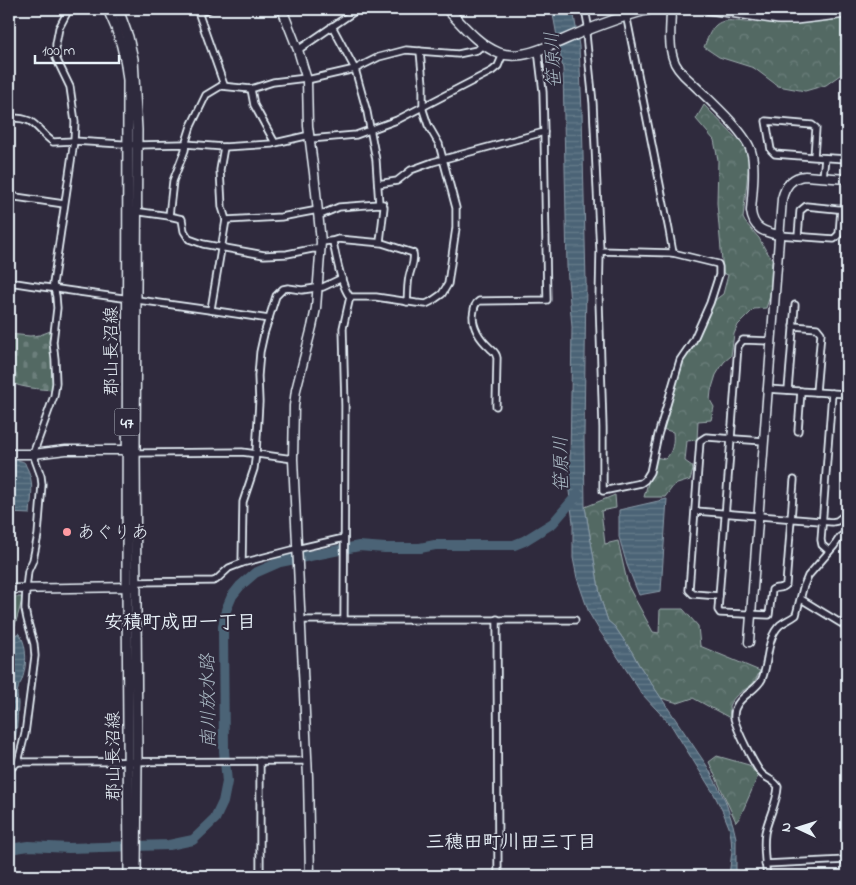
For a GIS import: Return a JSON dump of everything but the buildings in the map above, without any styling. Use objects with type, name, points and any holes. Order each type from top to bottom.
[{"type":"main road","name":"郡山長沼線","points":[[108,9],[120,38],[126,65],[132,145]]},
{"type":"main road","name":"郡山長沼線","points":[[118,9],[128,38],[135,77],[131,211],[133,838],[129,876]]},
{"type":"main road","points":[[447,9],[492,50],[503,54],[519,55],[586,31],[626,12],[651,9]]},
{"type":"main road","points":[[708,9],[779,19],[847,14]]},
{"type":"main road","name":"郡山長沼線","points":[[132,853],[136,876]]},
{"type":"street","points":[[9,770],[18,762],[25,734],[35,656],[34,644],[25,609],[28,571],[33,560],[38,535],[42,484],[33,454],[54,396],[56,383],[53,342],[57,308],[56,292],[53,284],[74,141],[75,122],[70,87],[56,58],[59,28],[69,9]]},
{"type":"street","points":[[209,9],[198,11],[224,85]]},
{"type":"street","points":[[282,9],[307,79],[308,126],[321,245],[318,288],[312,327],[296,390],[293,458],[307,761],[310,876]]},
{"type":"street","points":[[344,9],[347,16]]},
{"type":"street","points":[[298,50],[358,9]]},
{"type":"street","points":[[585,9],[588,25],[586,38],[592,95],[600,251],[599,300],[603,491],[641,483],[650,472],[658,434],[676,371],[680,360],[693,341],[710,303],[720,271],[718,264],[673,254],[600,251]]},
{"type":"street","points":[[672,9],[671,48],[673,60],[683,74],[730,121],[746,140],[752,151],[751,211],[752,218],[757,226],[764,232],[779,235],[834,239],[839,234],[844,209],[806,206],[801,209],[798,236]]},
{"type":"street","points":[[626,12],[673,254]]},
{"type":"street","points":[[332,26],[355,69],[368,112],[376,160],[379,204]]},
{"type":"street","points":[[169,216],[173,181],[191,126],[206,95],[221,86],[251,89],[274,82],[307,79],[355,69],[379,57],[406,50],[451,55],[477,50],[484,44]]},
{"type":"street","points":[[496,406],[497,358],[496,353],[478,337],[474,324],[476,303],[479,301],[547,300],[543,92],[540,49]]},
{"type":"street","points":[[350,297],[376,297],[422,304],[430,303],[442,294],[448,284],[456,215],[439,144],[427,122],[423,107],[420,51]]},
{"type":"street","points":[[9,118],[19,118],[34,123],[53,142],[74,141],[132,145],[185,144],[224,147],[269,145],[310,137],[356,135],[397,120],[492,71],[498,66],[503,54]]},
{"type":"street","points":[[251,89],[254,105],[274,138],[275,143]]},
{"type":"street","points":[[814,157],[816,128],[812,125],[766,121],[771,150],[775,154],[825,158],[847,159]]},
{"type":"street","points":[[378,184],[397,181],[413,169],[433,162],[544,132]]},
{"type":"street","points":[[211,309],[226,220],[222,207],[220,170],[224,147]]},
{"type":"street","points":[[823,177],[825,158]]},
{"type":"street","points":[[749,642],[782,199],[787,185],[801,176],[847,179]]},
{"type":"street","points":[[9,196],[64,204]]},
{"type":"street","points":[[226,220],[281,218],[318,213],[340,207],[383,204],[380,242]]},
{"type":"street","points":[[131,211],[169,216],[182,220],[184,231],[189,239],[203,244],[268,255],[302,252],[338,239],[380,242],[414,253],[407,302]]},
{"type":"street","points":[[332,241],[342,278],[350,297],[344,328],[344,620]]},
{"type":"street","points":[[242,563],[243,502],[254,468],[256,453],[259,360],[261,345],[276,296],[288,288],[302,290],[318,288],[327,286],[342,278]]},
{"type":"street","points":[[9,282],[211,309],[269,319]]},
{"type":"street","points":[[788,390],[795,305]]},
{"type":"street","points":[[793,326],[817,328],[821,333],[816,392]]},
{"type":"street","points":[[771,341],[743,340],[738,344],[718,610],[720,613],[769,615],[772,590],[774,588],[784,588],[787,584],[794,480]]},
{"type":"street","points":[[767,389],[847,394]]},
{"type":"street","points":[[798,431],[801,391]]},
{"type":"street","points":[[829,552],[823,547],[821,542],[832,393]]},
{"type":"street","points":[[719,596],[693,594],[689,590],[700,441],[706,436],[764,441]]},
{"type":"street","points":[[9,454],[33,454],[66,450],[225,451],[293,458]]},
{"type":"street","points":[[696,511],[822,521],[837,521],[847,513]]},
{"type":"street","points":[[767,876],[766,832],[778,792],[778,786],[762,774],[754,763],[734,718],[735,709],[740,701],[759,684],[774,634],[780,625],[796,615],[804,583],[808,576],[842,535],[847,532]]},
{"type":"street","points":[[9,589],[213,581],[226,570],[242,563],[344,538]]},
{"type":"street","points":[[801,599],[847,627]]},
{"type":"street","points":[[497,619],[498,876]]},
{"type":"street","points":[[300,620],[575,620]]},
{"type":"street","points":[[260,761],[260,876]]},
{"type":"street","points":[[18,762],[307,761]]},
{"type":"street","points":[[766,864],[847,860]]},
{"type":"green space","points":[[766,9],[847,9],[847,70],[826,85],[805,91],[778,86],[754,68],[719,57],[704,47],[710,32],[716,25],[726,21],[760,21],[766,16]]},
{"type":"green space","points":[[704,105],[744,146],[747,154],[749,162],[743,218],[759,238],[772,259],[770,296],[766,308],[754,309],[738,325],[734,334],[731,356],[724,362],[716,375],[711,391],[710,400],[714,407],[711,420],[698,421],[697,440],[687,441],[685,461],[692,466],[693,470],[690,480],[674,485],[665,497],[644,497],[655,457],[665,459],[670,454],[672,447],[673,432],[662,429],[679,368],[693,345],[715,300],[723,294],[728,275],[723,273],[717,203],[718,160],[714,140],[696,119]]},
{"type":"green space","points":[[53,330],[54,390],[36,389],[9,382],[9,334],[30,336],[40,335]]},
{"type":"green space","points":[[615,495],[616,508],[601,511],[605,544],[618,541],[628,586],[653,632],[659,633],[660,609],[683,609],[698,626],[700,646],[760,671],[754,683],[731,702],[729,706],[730,718],[693,698],[678,703],[661,698],[615,627],[608,621],[601,600],[585,507]]},
{"type":"green space","points":[[9,597],[23,597],[15,625],[9,627]]},
{"type":"green space","points":[[717,756],[749,765],[758,776],[736,822],[709,762]]},
{"type":"water","points":[[552,9],[573,9],[579,46],[586,282],[585,507],[601,600],[608,621],[615,627],[707,766],[725,800],[736,838],[736,876],[729,876],[732,851],[731,837],[729,827],[714,794],[671,725],[642,694],[601,633],[589,613],[577,578],[573,558],[573,523],[568,483],[572,327],[567,267],[563,69]]},
{"type":"water","points":[[9,461],[25,463],[29,472],[32,490],[30,514],[9,513]]},
{"type":"water","points":[[667,499],[661,591],[639,595],[627,565],[619,537],[619,510]]},
{"type":"water","points":[[12,625],[15,628],[12,632],[15,635],[19,633],[22,638],[26,657],[17,693],[16,736],[9,753],[9,626]]},
{"type":"waterway","name":"南川放水路","points":[[9,849],[29,846],[69,848],[169,845],[193,840],[215,819],[223,802],[227,782],[224,751],[223,627],[226,610],[232,596],[255,573],[280,562],[359,546],[420,548],[435,545],[514,545],[553,523],[578,494]]},
{"type":"place","name":"あぐりあ","points":[[67,532]]},
{"type":"district","name":"安積町成田一丁目","points":[[180,621]]},
{"type":"district","name":"三穂田町川田三丁目","points":[[511,841]]},
{"type":"water label","name":"笹原川","points":[[552,60]]},
{"type":"water label","name":"笹原川","points":[[560,464]]}]
